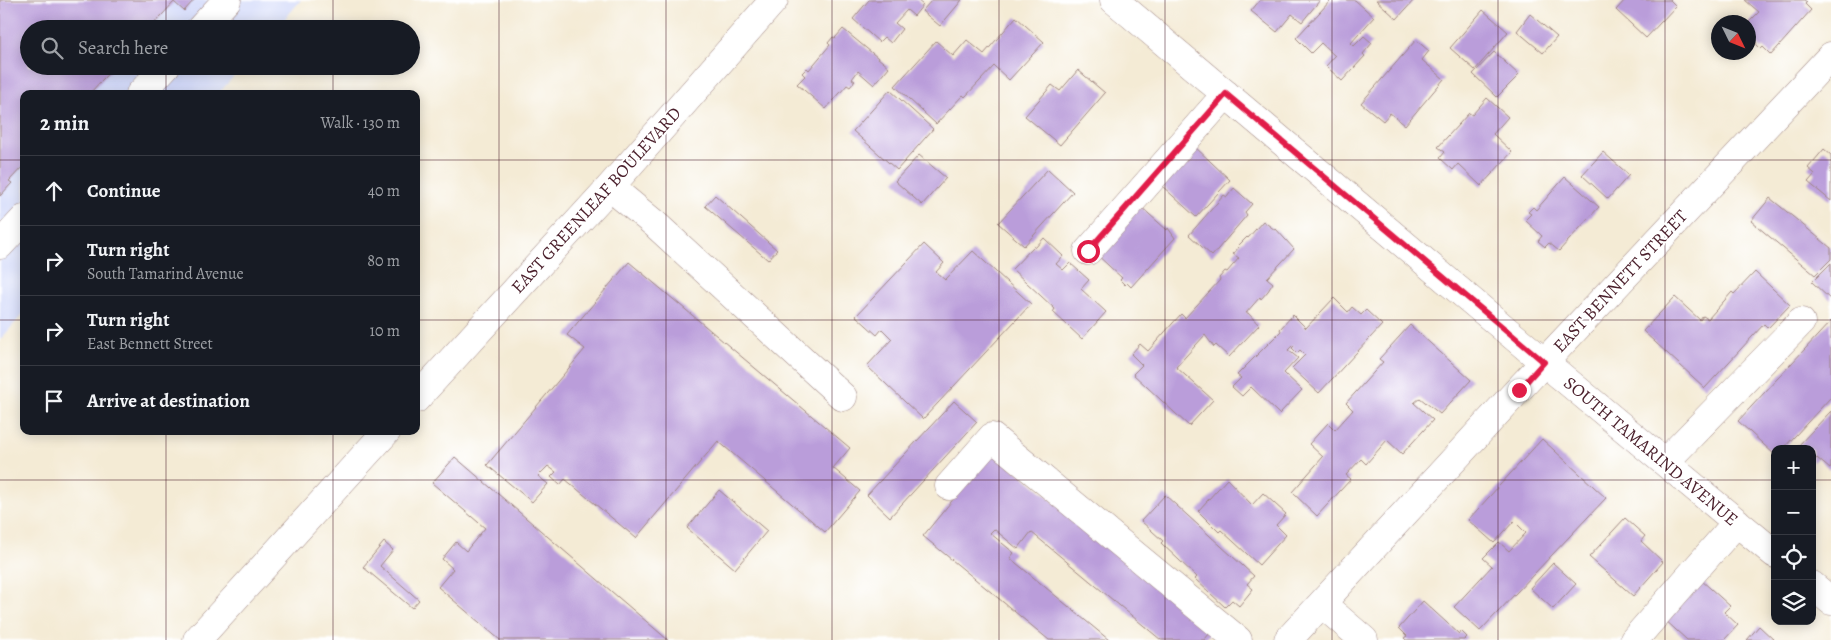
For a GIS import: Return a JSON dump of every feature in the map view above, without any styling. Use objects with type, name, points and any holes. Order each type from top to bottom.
[{"type":"street","points":[[208,20],[227,0]]},
{"type":"street","name":"EAST GREENLEAF BOULEVARD","points":[[420,395],[610,187],[774,0]]},
{"type":"street","name":"SOUTH TAMARIND AVENUE","points":[[1114,0],[1771,551]]},
{"type":"street","name":"EAST BENNETT STREET","points":[[1288,640],[1544,362],[1831,56]]},
{"type":"street","points":[[144,90],[158,75]]},
{"type":"street","points":[[1088,251],[1226,94]]},
{"type":"street","points":[[610,187],[655,224],[843,397]]},
{"type":"street","points":[[0,245],[20,223]]},
{"type":"street","points":[[1665,462],[1801,322]]},
{"type":"street","points":[[196,640],[383,435]]},
{"type":"street","points":[[949,486],[992,437],[1238,640]]},
{"type":"street","points":[[1634,640],[1737,522]]},
{"type":"street","points":[[1816,588],[1831,601]]},
{"type":"street","points":[[1322,604],[1364,640]]},
{"type":"shaded area","points":[[0,0],[301,0],[284,20],[20,20],[20,75],[235,75],[222,90],[20,90],[20,318],[0,340]]},
{"type":"building","points":[[0,0],[194,0],[184,11],[174,2],[157,20],[20,20],[20,75],[107,75],[93,90],[20,90],[20,169],[9,181],[12,183],[0,196]]},
{"type":"building","points":[[869,0],[917,0],[923,5],[914,16],[907,10],[895,23],[902,29],[891,43],[884,37],[879,42],[853,19]]},
{"type":"building","points":[[932,0],[962,0],[940,26],[922,11]]},
{"type":"building","points":[[1260,0],[1320,0],[1302,22],[1292,14],[1277,32],[1251,11]]},
{"type":"building","points":[[1331,0],[1355,0],[1374,17],[1351,43],[1354,46],[1364,36],[1372,43],[1363,54],[1365,56],[1342,81],[1326,66],[1335,56],[1321,43],[1311,53],[1296,38]]},
{"type":"building","points":[[1376,0],[1414,0],[1397,19]]},
{"type":"building","points":[[1625,0],[1670,0],[1676,6],[1646,38],[1616,10]]},
{"type":"building","points":[[1745,0],[1804,0],[1811,10],[1771,55],[1763,47],[1761,49],[1756,44],[1756,15],[1759,12]]},
{"type":"building","points":[[1483,10],[1508,32],[1475,70],[1450,48]]},
{"type":"building","points":[[1530,14],[1557,37],[1543,53],[1517,31]]},
{"type":"building","points":[[1016,17],[1044,42],[1009,80],[994,66],[936,124],[895,86],[936,41],[953,56],[967,40],[984,54]]},
{"type":"building","points":[[843,29],[889,67],[874,85],[858,71],[852,79],[855,81],[850,87],[847,85],[826,109],[797,84],[805,76],[802,73],[807,68],[809,70],[830,45],[828,43]]},
{"type":"building","points":[[1416,40],[1429,51],[1422,60],[1444,79],[1405,125],[1390,113],[1383,121],[1361,103]]},
{"type":"building","points":[[1494,52],[1519,75],[1497,97],[1473,74]]},
{"type":"building","points":[[1078,70],[1105,93],[1060,145],[1025,116],[1052,85],[1060,91]]},
{"type":"building","points":[[890,90],[933,129],[897,170],[853,131]]},
{"type":"building","points":[[1487,98],[1508,117],[1493,134],[1512,152],[1481,186],[1458,164],[1453,170],[1440,158],[1445,152],[1438,147],[1469,113],[1472,115]]},
{"type":"building","points":[[1193,145],[1230,180],[1196,217],[1161,185]]},
{"type":"building","points":[[1824,149],[1831,155],[1831,201],[1808,182],[1815,174],[1808,168]]},
{"type":"building","points":[[1603,152],[1629,175],[1608,199],[1582,175]]},
{"type":"building","points":[[919,155],[946,178],[922,205],[895,181]]},
{"type":"building","points":[[1048,169],[1073,192],[1024,246],[998,223]]},
{"type":"building","points":[[1565,177],[1599,207],[1559,251],[1549,243],[1545,247],[1538,241],[1542,236],[1525,220],[1531,214],[1528,212],[1533,207],[1536,210]]},
{"type":"building","points":[[1234,188],[1252,204],[1245,212],[1247,215],[1212,256],[1189,235],[1224,195],[1227,197]]},
{"type":"building","points":[[715,195],[777,250],[768,260],[705,206]]},
{"type":"building","points":[[1770,198],[1831,248],[1831,259],[1815,275],[1751,221]]},
{"type":"building","points":[[1140,206],[1167,230],[1168,228],[1175,238],[1131,287],[1127,283],[1125,285],[1120,280],[1122,278],[1095,253]]},
{"type":"building","points":[[1263,221],[1276,229],[1294,249],[1267,278],[1273,283],[1268,291],[1246,313],[1259,325],[1229,357],[1216,345],[1214,347],[1205,335],[1176,367],[1213,400],[1189,426],[1133,374],[1142,365],[1131,354],[1140,344],[1148,351],[1181,314],[1185,318],[1220,280],[1219,278],[1225,271],[1227,272],[1239,258],[1233,254],[1238,246]]},
{"type":"building","points":[[1044,238],[1063,256],[1056,264],[1063,270],[1070,263],[1089,280],[1081,289],[1106,312],[1082,339],[1053,312],[1055,309],[1012,269]]},
{"type":"building","points":[[924,244],[944,263],[936,272],[945,280],[973,251],[1031,304],[923,419],[867,366],[892,339],[882,329],[877,335],[856,316]]},
{"type":"building","points":[[629,262],[850,448],[833,468],[860,491],[825,532],[718,441],[636,538],[565,479],[560,485],[551,477],[556,472],[548,466],[538,476],[548,484],[532,502],[487,465],[585,349],[567,335]]},
{"type":"building","points":[[1831,263],[1831,300],[1812,282]]},
{"type":"building","points":[[1755,272],[1790,305],[1768,328],[1764,324],[1705,388],[1643,331],[1675,297],[1700,320],[1703,316],[1708,319],[1732,292],[1734,294]]},
{"type":"building","points":[[1334,298],[1348,312],[1352,307],[1361,315],[1366,310],[1382,325],[1319,393],[1292,368],[1305,355],[1300,350],[1297,353],[1292,348],[1293,345],[1288,350],[1298,358],[1284,373],[1302,390],[1279,414],[1251,387],[1242,396],[1232,387],[1241,378],[1237,375],[1281,331],[1280,329],[1293,315],[1306,328]]},
{"type":"building","points":[[1831,321],[1831,397],[1787,445],[1771,445],[1771,451],[1738,421]]},
{"type":"building","points":[[1410,325],[1471,380],[1440,414],[1420,398],[1414,403],[1433,420],[1402,454],[1387,440],[1366,464],[1361,459],[1346,475],[1351,479],[1317,516],[1292,492],[1323,457],[1309,444],[1328,423],[1335,430],[1353,410],[1346,403],[1383,362],[1379,359]]},
{"type":"building","points":[[954,401],[977,422],[890,517],[867,495]]},
{"type":"building","points":[[1831,411],[1830,469],[1816,459],[1816,445],[1799,445]]},
{"type":"building","points":[[1542,439],[1606,498],[1480,631],[1454,607],[1492,566],[1483,558],[1499,542],[1509,551],[1526,533],[1514,521],[1494,543],[1468,520]]},
{"type":"building","points":[[993,451],[1211,632],[1204,640],[1161,640],[1031,532],[1018,549],[994,529],[990,533],[1014,553],[1010,558],[1109,640],[1049,640],[923,536]]},
{"type":"building","points":[[455,457],[668,640],[500,640],[438,587],[453,569],[442,559],[456,542],[466,551],[485,528],[432,483]]},
{"type":"building","points":[[1227,479],[1252,505],[1263,493],[1286,514],[1276,525],[1286,535],[1259,565],[1221,530],[1219,532],[1198,511]]},
{"type":"building","points":[[719,490],[767,531],[735,569],[687,528]]},
{"type":"building","points":[[1165,495],[1254,576],[1247,584],[1253,589],[1239,606],[1232,600],[1225,607],[1195,579],[1197,577],[1141,521]]},
{"type":"building","points":[[1625,518],[1645,536],[1641,541],[1663,562],[1633,596],[1589,557]]},
{"type":"building","points":[[384,542],[393,550],[380,566],[419,600],[412,608],[363,567]]},
{"type":"building","points":[[1553,563],[1576,584],[1553,609],[1530,588]]},
{"type":"building","points":[[1701,580],[1730,606],[1724,612],[1738,625],[1724,640],[1687,640],[1664,619]]},
{"type":"building","points":[[1423,601],[1459,634],[1461,631],[1467,637],[1464,640],[1406,640],[1404,638],[1407,636],[1399,628]]},
{"type":"building","points":[[1759,626],[1774,640],[1747,640]]},
{"type":"route","points":[[1088,251],[1226,94],[1544,362],[1519,390]]}]
